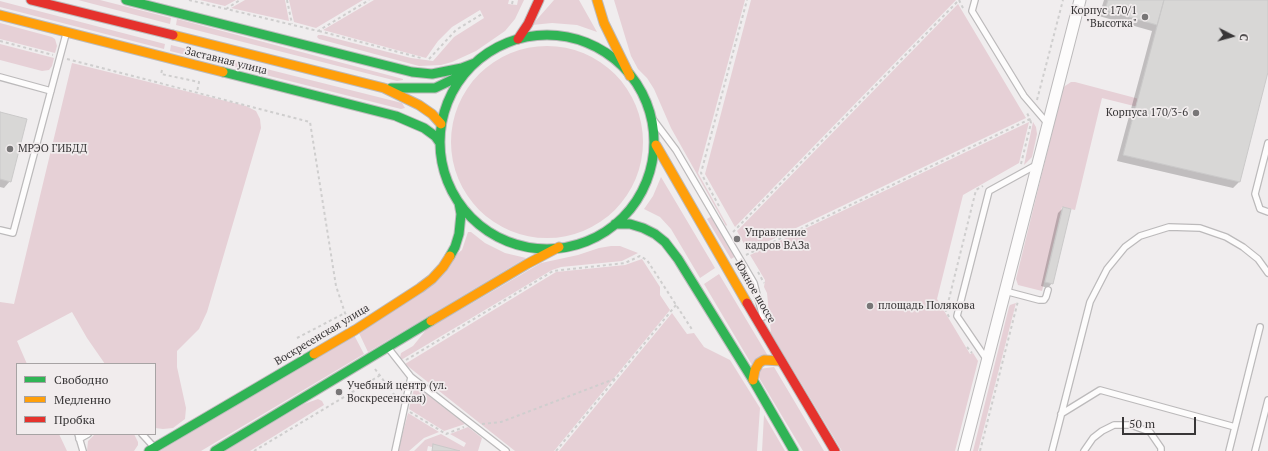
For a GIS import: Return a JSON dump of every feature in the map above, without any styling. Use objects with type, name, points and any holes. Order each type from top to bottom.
[{"type":"main road","name":"Заставная улица","points":[[31,0],[384,88],[419,105],[432,114],[441,124]]},
{"type":"main road","points":[[126,0],[412,72],[432,74],[462,68],[479,61],[506,44],[518,39],[550,35],[574,38],[588,43],[617,61],[630,76]]},
{"type":"main road","points":[[518,39],[528,24],[539,0]]},
{"type":"main road","points":[[215,451],[527,264],[560,247],[587,239],[615,224],[628,212],[646,183],[652,168],[656,145],[655,132],[652,118],[643,96],[630,76],[604,23],[597,0]]},
{"type":"main road","name":"Заставная улица","points":[[0,15],[396,116],[424,128],[440,143]]},
{"type":"main road","points":[[479,61],[465,74],[454,88],[447,104],[441,124],[440,143],[441,158],[445,172],[459,203],[478,223],[491,232],[506,240],[521,245],[535,247],[560,247]]},
{"type":"main road","name":"Заставная улица","points":[[384,88],[435,88],[465,74]]},
{"type":"main road","name":"Южное шоссе","points":[[656,145],[771,345],[835,451]]},
{"type":"main road","name":"Воскресенская улица","points":[[152,449],[355,330],[432,279],[443,267],[455,247],[459,234],[461,214],[459,203]]},
{"type":"main road","points":[[615,224],[630,224],[643,228],[655,234],[665,242],[695,285],[794,451]]},
{"type":"main road","points":[[753,380],[755,370],[759,363],[764,360],[781,361]]},
{"type":"street","points":[[964,451],[1080,0]]},
{"type":"lane","points":[[975,0],[972,11],[1024,96],[1048,124]]},
{"type":"lane","points":[[0,230],[13,233],[66,32]]},
{"type":"lane","points":[[0,77],[50,90]]},
{"type":"lane","points":[[652,118],[676,150],[754,283],[771,345]]},
{"type":"lane","points":[[1268,143],[1255,194],[1260,209],[1268,212]]},
{"type":"lane","points":[[987,361],[957,316],[964,286],[989,191],[1038,164]]},
{"type":"lane","points":[[1052,451],[1090,302],[1107,269],[1125,247],[1140,236],[1169,228],[1200,228],[1226,237],[1243,247],[1258,259],[1268,273]]},
{"type":"lane","points":[[1005,291],[1044,300],[1048,290]]},
{"type":"lane","points":[[1229,451],[1260,328]]},
{"type":"lane","points":[[388,348],[411,377],[506,451]]},
{"type":"lane","points":[[395,451],[411,377]]},
{"type":"lane","points":[[1061,414],[1100,390],[1236,427]]},
{"type":"lane","points":[[1255,451],[1268,400]]},
{"type":"lane","points":[[1084,451],[1093,438],[1102,431],[1114,425],[1131,425],[1150,432],[1161,448],[1161,451]]},
{"type":"lane","points":[[143,435],[152,449]]},
{"type":"lane","points":[[79,437],[83,451]]},
{"type":"path","points":[[189,0],[422,58]]},
{"type":"path","points":[[226,9],[240,0]]},
{"type":"path","points":[[287,0],[292,25]]},
{"type":"path","points":[[318,31],[369,0]]},
{"type":"path","points":[[512,4],[514,0]]},
{"type":"path","points":[[722,212],[701,173],[747,0]]},
{"type":"path","points":[[733,232],[959,0],[967,14]]},
{"type":"path","points":[[1037,101],[1063,0]]},
{"type":"path","points":[[428,60],[456,30],[482,14]]},
{"type":"path","points":[[0,41],[310,122],[336,286],[345,313],[355,330]]},
{"type":"path","points":[[160,74],[199,82],[197,92]]},
{"type":"path","points":[[746,255],[1030,119],[1022,106]]},
{"type":"path","points":[[729,226],[736,238]]},
{"type":"path","points":[[743,249],[750,260]]},
{"type":"path","points":[[400,364],[553,271],[625,263],[640,256],[647,260],[693,331]]},
{"type":"path","points":[[757,272],[764,283]]},
{"type":"path","points":[[980,451],[1019,295]]},
{"type":"path","points":[[556,451],[676,305]]},
{"type":"path","points":[[297,338],[345,313]]},
{"type":"path","points":[[370,359],[379,376],[404,408],[446,434],[472,424],[501,422],[617,378]]},
{"type":"path","points":[[254,451],[379,376]]},
{"type":"shaded area","points":[[78,0],[100,0],[171,18],[170,24]]},
{"type":"shaded area","points":[[200,0],[236,0],[225,6]]},
{"type":"shaded area","points":[[245,0],[285,0],[289,21],[231,8]]},
{"type":"shaded area","points":[[289,0],[363,0],[316,28],[294,22]]},
{"type":"shaded area","points":[[374,0],[509,0],[508,4],[517,5],[518,0],[524,0],[515,19],[505,31],[476,51],[452,62],[441,65],[419,66],[319,39],[317,37],[318,35],[322,35],[411,58],[433,61],[454,37],[484,18],[480,10],[452,27],[438,41],[426,58],[323,30]]},
{"type":"shaded area","points":[[554,0],[579,0],[597,32],[577,25],[552,23],[532,25]]},
{"type":"shaded area","points":[[614,0],[745,0],[698,173],[727,225],[726,226],[671,128],[654,89],[647,78],[638,69],[631,56]]},
{"type":"shaded area","points":[[751,0],[956,0],[735,227],[705,174]]},
{"type":"shaded area","points":[[0,1],[165,44],[164,49],[0,7]]},
{"type":"shaded area","points":[[958,4],[1026,118],[748,251],[737,231]]},
{"type":"shaded area","points":[[177,19],[403,80],[397,81],[176,25]]},
{"type":"shaded area","points":[[0,23],[52,37],[55,39],[57,46],[55,53],[0,39]]},
{"type":"shaded area","points":[[0,44],[54,58],[52,66],[49,70],[42,71],[0,60]]},
{"type":"shaded area","points":[[171,45],[402,103],[405,108],[401,109],[170,51]]},
{"type":"shaded area","points":[[547,46],[566,48],[584,53],[600,62],[615,74],[627,89],[636,105],[641,123],[643,142],[641,161],[636,179],[627,195],[615,210],[600,222],[584,231],[566,236],[547,238],[528,236],[510,231],[494,222],[479,210],[467,195],[458,179],[453,161],[451,142],[453,123],[458,105],[467,89],[479,74],[494,62],[510,53],[528,48]]},
{"type":"shaded area","points":[[72,63],[246,106],[256,111],[260,119],[261,128],[207,312],[199,329],[177,351],[177,367],[186,408],[185,419],[173,428],[156,428],[156,363],[104,363],[87,338],[72,312],[17,341],[27,363],[16,363],[16,435],[59,435],[67,451],[0,451],[0,302],[14,304]]},
{"type":"shaded area","points":[[1071,82],[1143,100],[1138,107],[1102,98],[1075,210],[1062,207],[1042,291],[1018,285],[1016,279],[1063,88]]},
{"type":"shaded area","points":[[1029,122],[1019,163],[963,195],[937,299],[970,354],[973,353],[978,361],[955,451],[842,451],[771,333],[767,293],[764,287],[765,280],[750,255]]},
{"type":"shaded area","points":[[1033,122],[1036,127],[1037,134],[1032,157],[1024,165]]},
{"type":"shaded area","points":[[661,177],[715,268],[700,278],[671,229],[660,217],[644,209],[653,196]]},
{"type":"shaded area","points":[[712,216],[736,256],[731,259],[707,219]]},
{"type":"shaded area","points":[[468,232],[471,232],[485,243],[505,253],[526,258],[368,352],[359,333],[462,250]]},
{"type":"shaded area","points":[[611,246],[620,246],[638,253],[622,261],[561,267],[552,270],[401,360],[401,353],[413,346],[426,330],[541,263]]},
{"type":"shaded area","points":[[642,259],[660,287],[660,295],[670,310],[554,451],[515,451],[405,364],[556,272],[625,265]]},
{"type":"shaded area","points":[[740,263],[752,284],[757,302],[736,266]]},
{"type":"shaded area","points":[[719,274],[768,356],[752,365],[704,284]]},
{"type":"shaded area","points":[[1016,303],[978,451],[973,451],[1009,307],[1010,305]]},
{"type":"shaded area","points":[[672,313],[687,334],[694,333],[704,347],[730,360],[760,408],[757,451],[559,451]]},
{"type":"shaded area","points":[[354,335],[364,354],[201,451],[160,451]]},
{"type":"shaded area","points":[[774,367],[824,451],[803,451],[758,376],[759,369]]},
{"type":"shaded area","points":[[415,385],[465,424],[444,431],[409,409]]},
{"type":"shaded area","points":[[318,399],[322,401],[324,405],[250,451],[225,451],[304,404]]},
{"type":"shaded area","points":[[408,413],[439,432],[424,438],[409,451],[398,451]]},
{"type":"shaded area","points":[[764,415],[785,451],[762,451]]},
{"type":"shaded area","points":[[468,427],[482,438],[478,451],[448,451],[428,446],[427,451],[414,451],[425,440],[441,434],[464,447],[466,443],[450,434]]},
{"type":"shaded area","points":[[94,435],[134,435],[138,445],[134,451],[87,451],[88,441]]},
{"type":"building","name":"Корпус 170/1 \"Высотка\"","points":[[1108,0],[1164,0],[1157,25],[1105,10]]},
{"type":"building","name":"Корпуса 170/3-6","points":[[1164,0],[1268,0],[1268,72],[1240,182],[1123,155]]},
{"type":"building","name":"МРЭО ГИБДД","points":[[0,112],[27,119],[11,182],[0,179]]},
{"type":"building","points":[[1063,207],[1071,209],[1053,284],[1045,282]]},
{"type":"building","points":[[433,444],[460,451],[432,451]]},
{"type":"traffic: fast","points":[[126,0],[412,72],[432,74],[462,68],[475,63]]},
{"type":"traffic: fast","points":[[547,35],[578,40],[597,48],[615,60],[629,74],[641,92],[649,111],[654,142],[649,173],[641,192],[629,210],[615,224],[597,236],[578,244],[547,249],[516,244],[497,236],[479,224],[465,210],[453,192],[445,173],[440,142],[445,111],[453,92],[465,74],[479,60],[497,48],[516,40],[547,35]]},
{"type":"traffic: fast","points":[[223,72],[396,116],[424,128],[435,136],[440,143]]},
{"type":"traffic: fast","points":[[391,88],[435,88],[462,75]]},
{"type":"traffic: fast","points":[[450,256],[455,247],[459,234],[461,214],[459,203]]},
{"type":"traffic: fast","points":[[615,224],[630,224],[643,228],[655,234],[665,242],[678,259],[753,380],[794,451]]},
{"type":"traffic: fast","points":[[215,451],[431,321]]},
{"type":"traffic: fast","points":[[149,451],[314,354]]},
{"type":"traffic: slow","points":[[597,0],[604,23],[630,76]]},
{"type":"traffic: slow","points":[[0,15],[223,72]]},
{"type":"traffic: slow","points":[[173,35],[384,88],[419,105],[432,114],[441,124]]},
{"type":"traffic: slow","points":[[656,145],[747,303]]},
{"type":"traffic: slow","points":[[431,321],[527,264],[559,247]]},
{"type":"traffic: slow","points":[[314,354],[355,330],[420,288],[432,279],[443,267],[450,256]]},
{"type":"traffic: slow","points":[[753,380],[755,370],[759,363],[764,360],[781,361]]},
{"type":"traffic: jam","points":[[31,0],[173,35]]},
{"type":"traffic: jam","points":[[518,39],[528,24],[539,0]]},
{"type":"traffic: jam","points":[[747,303],[835,451]]},
{"type":"place","name":"Корпус 170/1 \"Высотка\"","points":[[1145,17]]},
{"type":"place","name":"Корпуса 170/3-6","points":[[1196,113]]},
{"type":"place","name":"МРЭО ГИБДД","points":[[10,149]]},
{"type":"place","name":"Управление кадров ВАЗа","points":[[737,239]]},
{"type":"place","name":"площадь Полякова","points":[[870,306]]},
{"type":"place","name":"Учебный центр (ул. Воскресенская)","points":[[339,392]]}]
